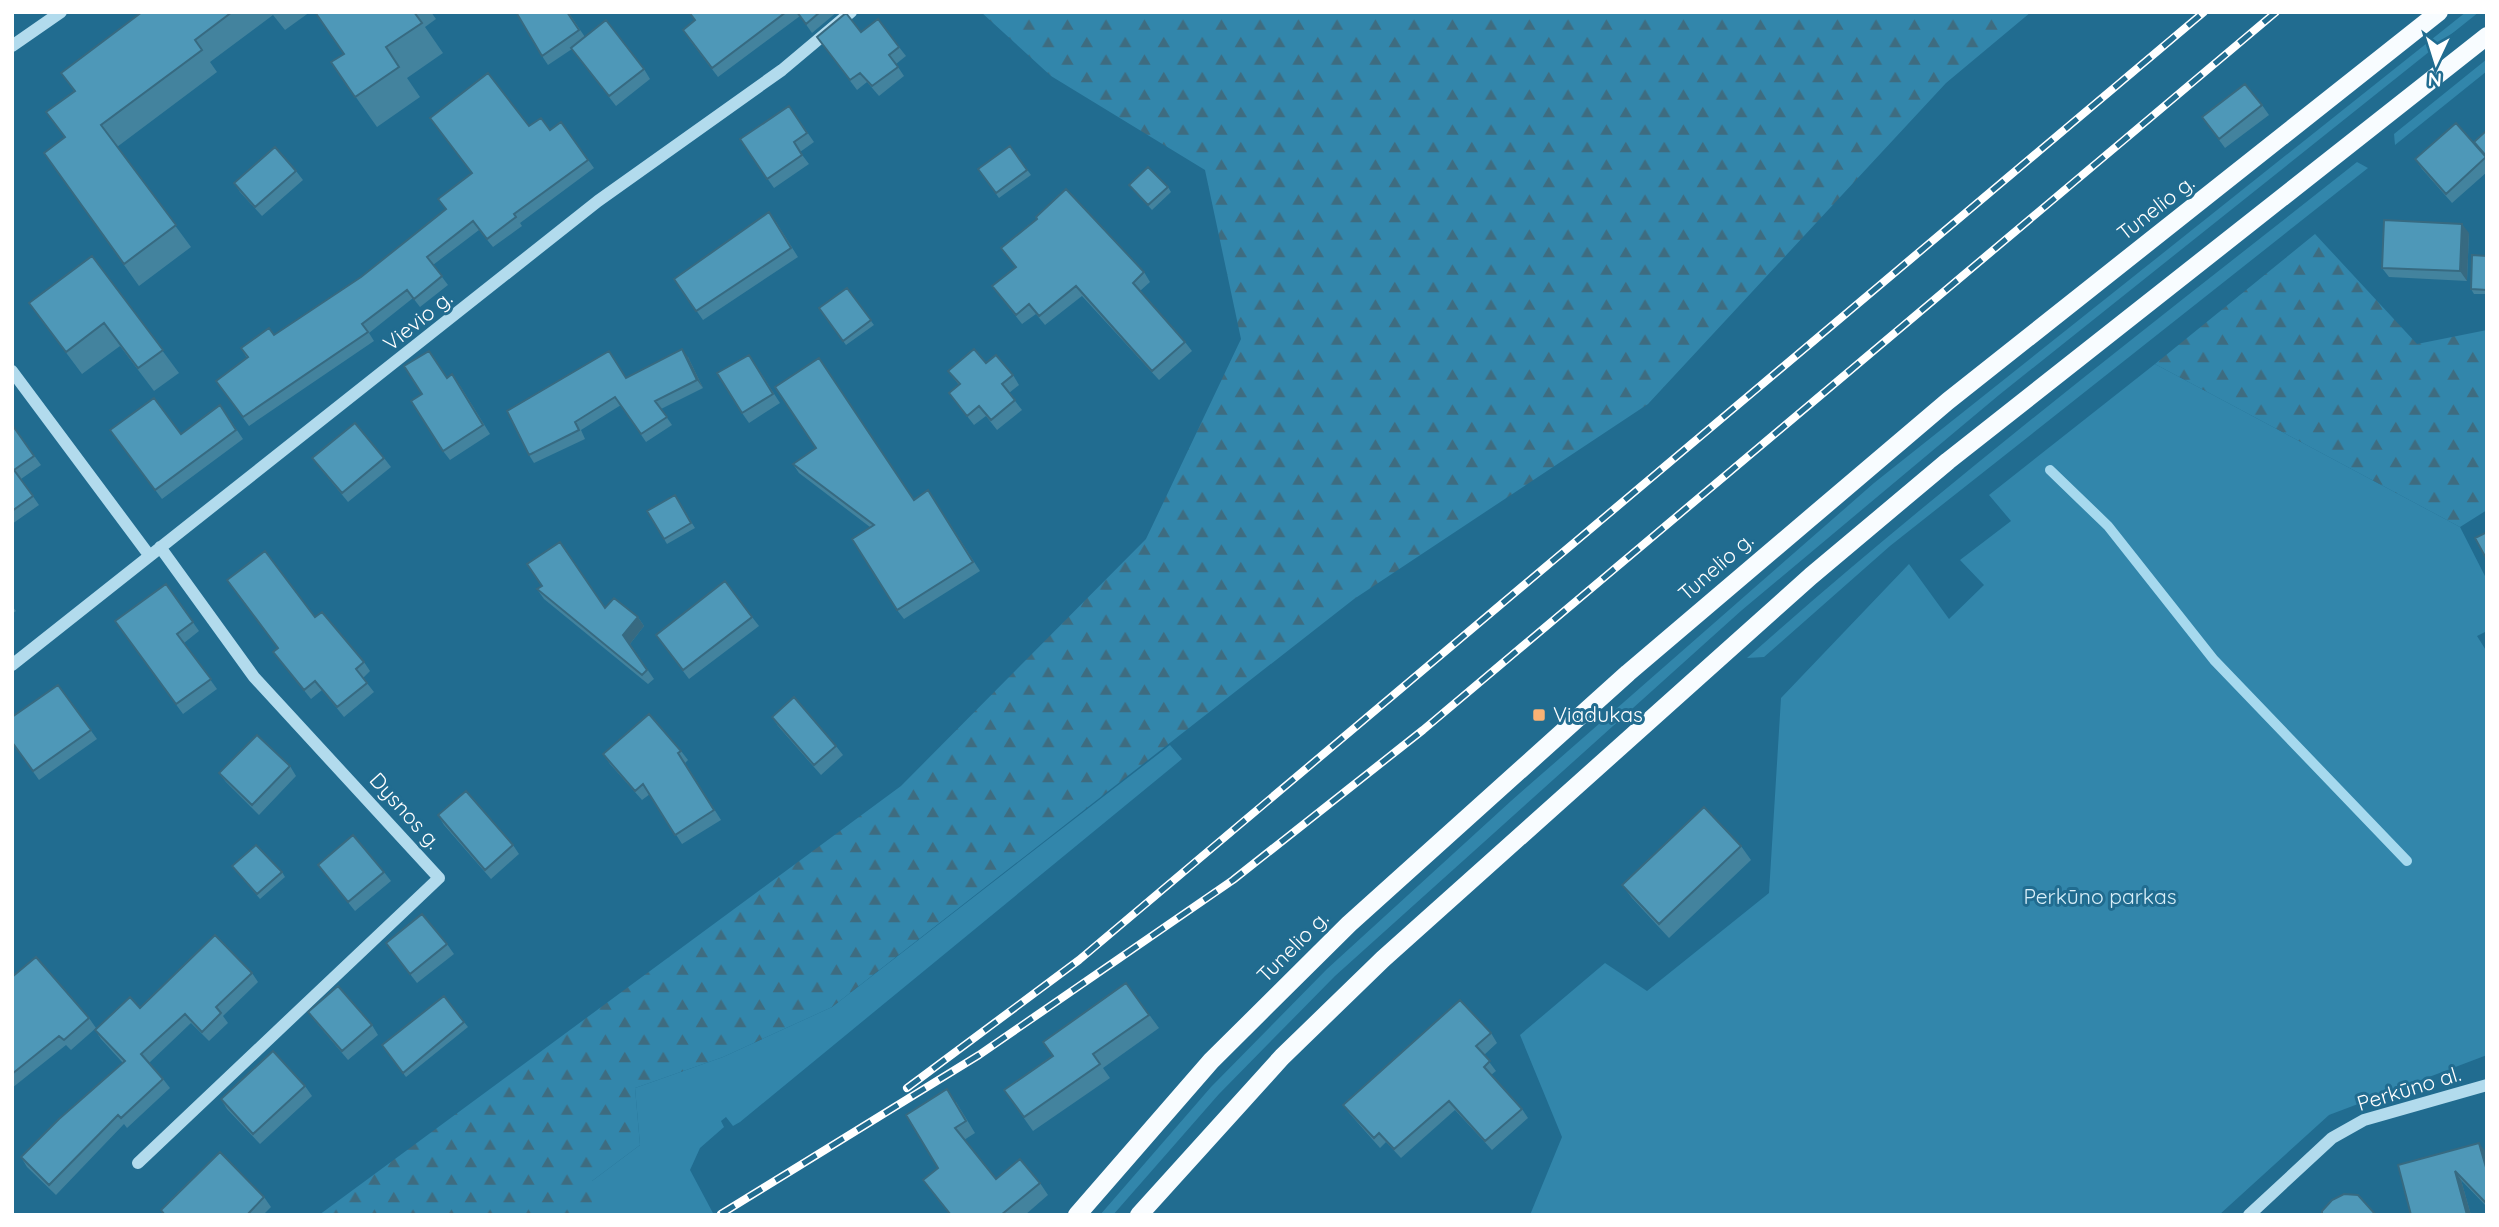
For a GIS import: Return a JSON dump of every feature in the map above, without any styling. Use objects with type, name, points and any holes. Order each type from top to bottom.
[{"type":"main road","name":"Tunelio g.","points":[[1077,1215],[1211,1061],[1349,924],[1628,673],[1948,401],[2439,12]]},
{"type":"main road","points":[[1139,1215],[1282,1057],[1382,959],[1811,576],[1948,461],[2487,36]]},
{"type":"street","points":[[12,46],[61,12]]},
{"type":"street","name":"Vievio g.","points":[[12,665],[598,201],[782,69],[852,12]]},
{"type":"street","points":[[12,371],[149,555]]},
{"type":"street","name":"Dysnos g.","points":[[138,1163],[439,878],[254,677],[160,547]]},
{"type":"street","name":"Perkūno al.","points":[[2249,1215],[2332,1138],[2364,1120],[2487,1085]]},
{"type":"green space","points":[[981,12],[2031,12],[1946,83],[1648,404],[1354,599],[832,1007],[723,1057],[635,1088],[640,1145],[592,1181],[592,1215],[319,1215],[901,786],[1146,539],[1241,339],[1205,170],[1051,76]]},
{"type":"green space","points":[[2466,12],[2479,12],[1999,395],[1742,610],[1335,976],[1219,1094],[1113,1215],[1100,1215],[1211,1087],[1327,969],[1511,801],[1874,483]]},
{"type":"green space","points":[[2487,59],[2487,71],[2395,145],[2394,134]]},
{"type":"green space","points":[[2357,162],[2368,168],[1890,546],[1764,657],[1747,658],[1972,468]]},
{"type":"green space","points":[[2315,234],[2417,344],[2487,330],[2487,510],[2460,527],[2155,364]]},
{"type":"green space","name":"Perkūno parkas","points":[[2155,364],[2460,527],[2487,580],[2487,631],[2477,636],[2487,652],[2487,1055],[2329,1115],[2219,1215],[1530,1215],[1562,1137],[1520,1035],[1605,963],[1647,991],[1769,893],[1781,698],[1909,564],[1949,619],[1984,585],[1960,560],[2011,521],[1989,495]]},
{"type":"green space","points":[[1170,745],[1182,759],[740,1122],[733,1126],[726,1117],[721,1121],[724,1127],[700,1148],[690,1170],[714,1215],[592,1215],[592,1181],[640,1145],[635,1088],[723,1057],[832,1007]]},
{"type":"building","points":[[142,12],[232,12],[195,40],[202,50],[101,125],[176,225],[124,264],[44,153],[65,137],[46,112],[75,91],[61,73]]},
{"type":"building","points":[[315,12],[414,12],[422,23],[386,47],[399,67],[355,97],[331,62],[344,54]]},
{"type":"building","points":[[516,12],[567,12],[579,30],[542,56]]},
{"type":"building","points":[[689,12],[786,12],[712,68],[683,30],[695,20]]},
{"type":"building","points":[[797,12],[820,12],[806,24]]},
{"type":"building","points":[[846,13],[861,32],[878,19],[899,47],[889,55],[898,67],[872,86],[860,73],[850,80],[817,37]]},
{"type":"building","points":[[606,20],[644,69],[609,96],[571,48]]},
{"type":"building","points":[[488,73],[529,126],[541,118],[550,130],[561,122],[588,160],[514,214],[516,217],[487,239],[473,221],[427,257],[442,276],[414,299],[407,290],[362,324],[368,332],[243,417],[216,381],[248,357],[241,348],[269,328],[274,335],[361,277],[446,209],[438,199],[472,173],[430,118]]},
{"type":"building","points":[[2245,84],[2262,105],[2219,139],[2202,117]]},
{"type":"building","points":[[789,106],[807,133],[794,142],[802,155],[767,179],[740,139]]},
{"type":"building","points":[[2456,123],[2486,157],[2446,194],[2415,159]]},
{"type":"building","points":[[2487,130],[2487,157],[2474,142]]},
{"type":"building","points":[[1010,146],[1027,170],[996,193],[978,169]]},
{"type":"building","points":[[275,147],[296,171],[255,207],[234,183]]},
{"type":"building","points":[[1148,167],[1168,187],[1148,205],[1129,185]]},
{"type":"building","points":[[1066,189],[1144,272],[1133,283],[1185,342],[1152,371],[1076,286],[1039,316],[1029,304],[1016,315],[992,286],[1016,267],[1001,248],[1037,219],[1036,217]]},
{"type":"building","points":[[769,212],[791,248],[696,311],[674,279]]},
{"type":"building","points":[[2384,220],[2462,224],[2460,271],[2382,268]]},
{"type":"building","points":[[2472,255],[2487,256],[2487,290],[2471,289]]},
{"type":"building","points":[[92,256],[163,350],[138,368],[104,323],[66,352],[29,303]]},
{"type":"building","points":[[847,288],[871,320],[843,341],[819,308]]},
{"type":"building","points":[[682,349],[697,380],[655,401],[667,417],[641,434],[615,397],[575,422],[579,430],[529,455],[507,411],[609,351],[626,378]]},
{"type":"building","points":[[974,349],[986,363],[996,355],[1013,375],[1002,384],[1015,400],[991,420],[979,406],[967,416],[949,393],[960,384],[948,371]]},
{"type":"building","points":[[429,351],[447,378],[452,374],[483,425],[443,451],[411,401],[422,394],[404,366]]},
{"type":"building","points":[[749,355],[773,394],[742,413],[717,373]]},
{"type":"building","points":[[819,358],[914,500],[928,490],[973,562],[897,610],[852,539],[874,525],[793,464],[816,448],[775,387]]},
{"type":"building","points":[[154,398],[181,434],[220,405],[236,430],[155,490],[110,430]]},
{"type":"building","points":[[355,423],[384,458],[342,493],[312,458]]},
{"type":"building","points":[[13,426],[34,456],[14,470],[33,496],[12,511]]},
{"type":"building","points":[[675,495],[691,523],[664,539],[647,511]]},
{"type":"building","points":[[2487,532],[2487,560],[2475,538]]},
{"type":"building","points":[[560,542],[605,608],[614,598],[638,617],[623,635],[647,670],[642,675],[537,589],[542,586],[527,564]]},
{"type":"building","points":[[265,551],[315,617],[322,612],[364,662],[356,669],[367,683],[337,707],[315,681],[304,690],[273,652],[278,648],[227,580]]},
{"type":"building","points":[[725,581],[752,617],[683,670],[656,635]]},
{"type":"building","points":[[166,584],[193,622],[177,634],[211,679],[176,704],[115,621]]},
{"type":"building","points":[[58,685],[91,730],[33,771],[12,742],[12,717]]},
{"type":"building","points":[[794,697],[836,746],[814,765],[772,717]]},
{"type":"building","points":[[649,714],[681,751],[678,753],[714,810],[675,835],[643,784],[635,791],[603,754]]},
{"type":"building","points":[[257,735],[290,766],[252,805],[219,773]]},
{"type":"building","points":[[466,791],[513,845],[485,870],[438,815]]},
{"type":"building","points":[[1704,807],[1741,846],[1659,924],[1622,885]]},
{"type":"building","points":[[353,835],[384,872],[348,902],[318,865]]},
{"type":"building","points":[[256,845],[282,872],[257,894],[232,866]]},
{"type":"building","points":[[422,914],[447,944],[410,974],[386,943]]},
{"type":"building","points":[[215,935],[252,973],[216,1007],[221,1013],[202,1032],[185,1014],[141,1054],[163,1079],[121,1118],[118,1115],[49,1185],[21,1157],[59,1119],[125,1061],[95,1030],[130,997],[140,1008]]},
{"type":"building","points":[[36,957],[89,1018],[64,1040],[59,1036],[12,1074],[12,977]]},
{"type":"building","points":[[1126,983],[1149,1015],[1093,1054],[1100,1064],[1024,1117],[1004,1090],[1053,1056],[1043,1042]]},
{"type":"building","points":[[338,986],[372,1025],[342,1051],[308,1012]]},
{"type":"building","points":[[444,996],[464,1022],[403,1073],[382,1045]]},
{"type":"building","points":[[1460,1000],[1491,1033],[1476,1046],[1490,1061],[1484,1067],[1522,1109],[1485,1141],[1449,1101],[1394,1149],[1379,1133],[1374,1138],[1343,1105]]},
{"type":"building","points":[[273,1051],[305,1086],[253,1134],[221,1099]]},
{"type":"building","points":[[947,1089],[966,1121],[955,1128],[996,1179],[1020,1159],[1040,1183],[1001,1215],[951,1215],[923,1180],[938,1168],[906,1115]]},
{"type":"building","points":[[2479,1143],[2487,1171],[2487,1204],[2455,1171],[2467,1215],[2411,1215],[2398,1165]]},
{"type":"building","points":[[220,1152],[264,1197],[247,1215],[165,1215],[161,1210]]},
{"type":"building","points":[[2344,1194],[2358,1195],[2376,1215],[2322,1215],[2322,1211],[2332,1200]]},
{"type":"waterway","points":[[2050,470],[2108,526],[2214,660],[2407,861]]},
{"type":"railway","points":[[907,1088],[1079,960],[2204,12]]},
{"type":"railway","points":[[721,1214],[979,1055],[1233,880],[1423,730],[2276,12]]},
{"type":"place","name":"Viadukas","points":[[1539,715]]}]
